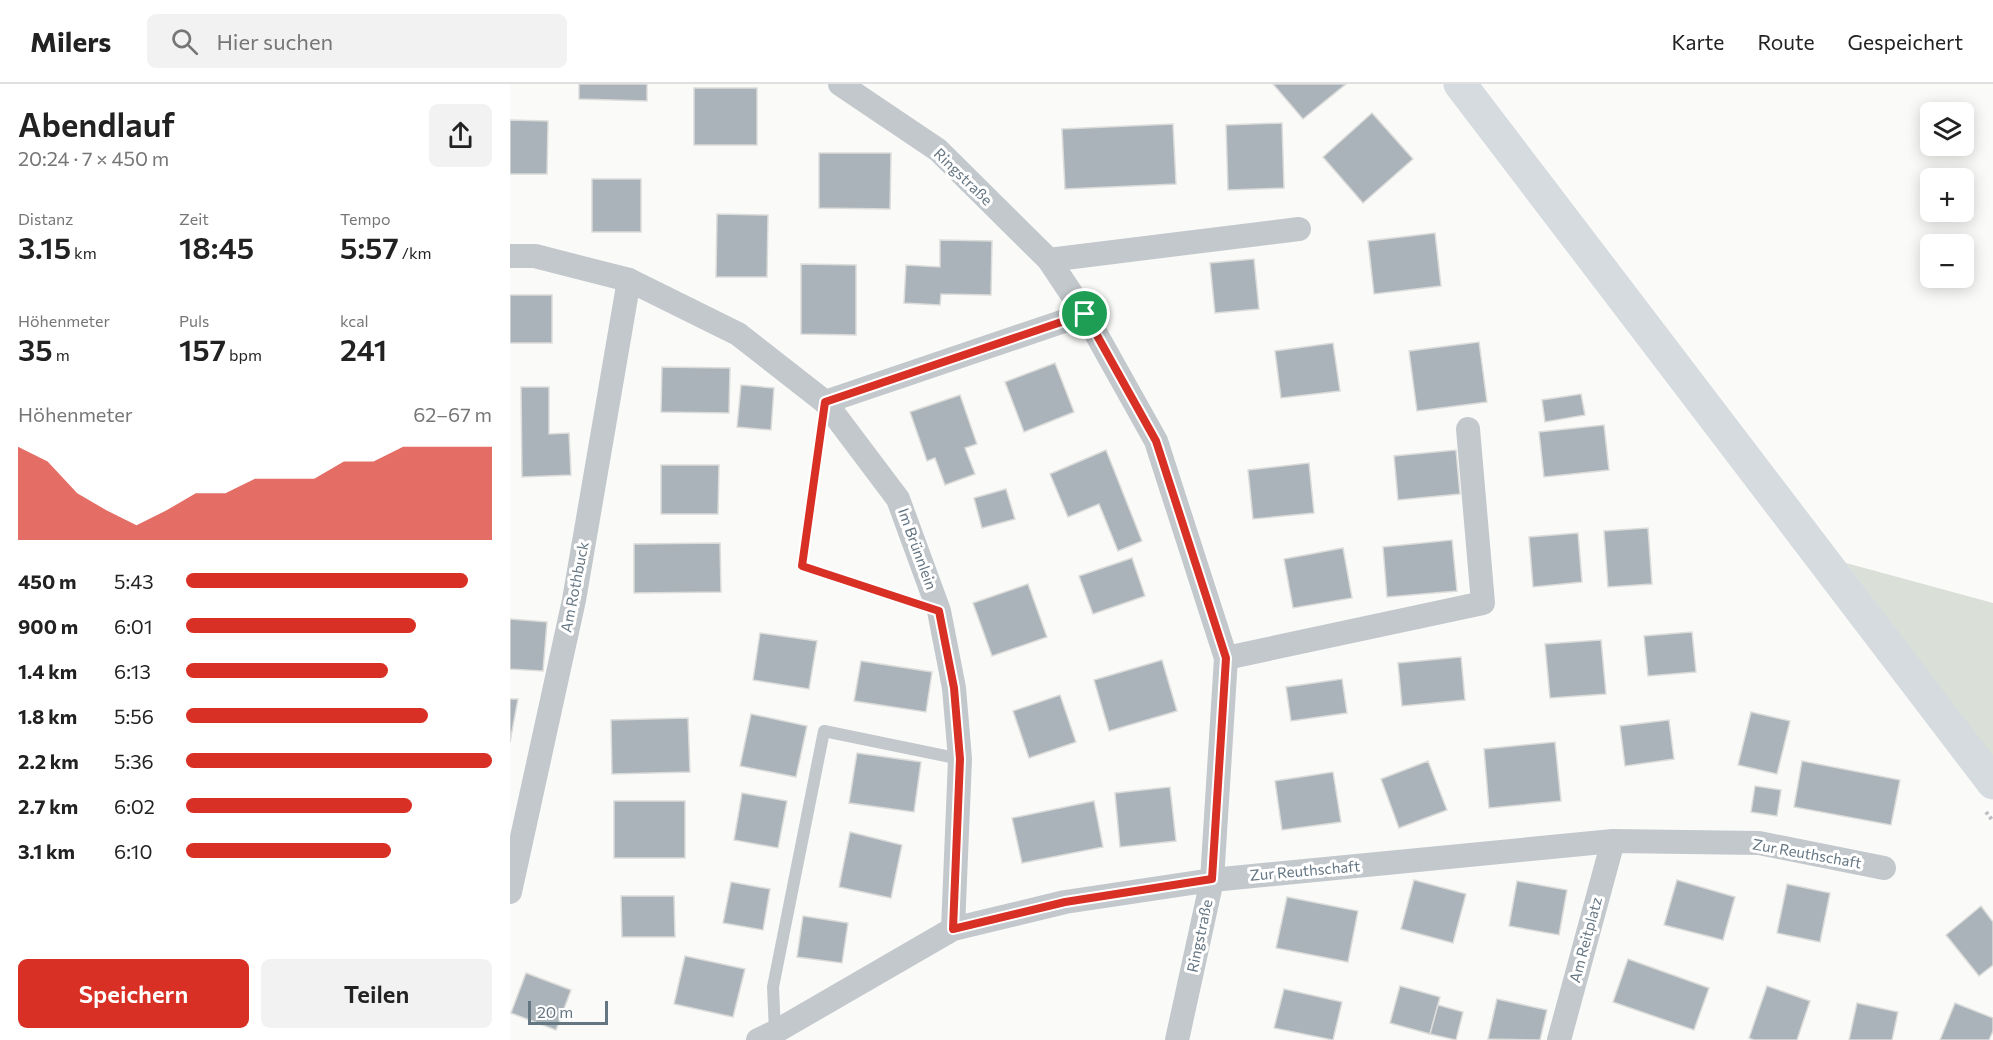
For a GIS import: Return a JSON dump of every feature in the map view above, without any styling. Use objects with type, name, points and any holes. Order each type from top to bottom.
[{"type":"main road","points":[[1460,84],[1993,783]]},
{"type":"street","name":"Ringstraße","points":[[840,84],[938,150],[1049,260],[1085,314],[1156,441],[1226,658],[1212,879],[1178,1040]]},
{"type":"street","points":[[1049,260],[1299,229]]},
{"type":"street","name":"Im Brünnlein","points":[[510,256],[535,256],[629,280],[738,334],[825,402],[898,499],[939,611],[954,688],[960,759],[953,929]]},
{"type":"street","name":"Am Rothbuck","points":[[510,892],[574,600],[629,280]]},
{"type":"street","points":[[825,402],[1085,314]]},
{"type":"street","points":[[1226,658],[1483,603],[1468,429]]},
{"type":"street","name":"Zur Reuthschaft","points":[[766,1036],[953,929],[1065,902],[1212,879],[1613,841],[1759,843],[1884,868]]},
{"type":"street","name":"Am Reitplatz","points":[[1559,1040],[1613,841]]},
{"type":"lane","points":[[766,1036],[773,987],[824,731],[960,759]]},
{"type":"path","points":[[825,402],[802,566],[939,611]]},
{"type":"shaded area","points":[[1846,563],[1993,603],[1993,759]]},
{"type":"building","points":[[579,84],[647,84],[647,101],[579,99]]},
{"type":"building","points":[[1273,84],[1346,84],[1303,119]]},
{"type":"building","points":[[694,88],[757,88],[757,145],[694,145]]},
{"type":"building","points":[[1372,113],[1413,159],[1363,203],[1323,157]]},
{"type":"building","points":[[510,120],[548,121],[547,174],[510,174]]},
{"type":"building","points":[[1282,123],[1284,188],[1228,190],[1226,125]]},
{"type":"building","points":[[1173,124],[1176,184],[1065,189],[1062,129]]},
{"type":"building","points":[[819,153],[891,153],[890,209],[819,208]]},
{"type":"building","points":[[592,179],[641,179],[641,232],[592,232]]},
{"type":"building","points":[[717,214],[768,215],[767,277],[716,277]]},
{"type":"building","points":[[1435,233],[1441,286],[1374,294],[1368,241]]},
{"type":"building","points":[[940,240],[992,241],[991,295],[941,294],[940,305],[904,303],[906,265],[940,267]]},
{"type":"building","points":[[1254,259],[1259,309],[1215,313],[1210,263]]},
{"type":"building","points":[[801,264],[856,265],[856,335],[801,334]]},
{"type":"building","points":[[510,295],[552,295],[552,343],[510,343]]},
{"type":"building","points":[[1479,342],[1487,402],[1417,411],[1409,351]]},
{"type":"building","points":[[1333,343],[1340,391],[1281,398],[1275,351]]},
{"type":"building","points":[[1055,363],[1074,412],[1024,432],[1005,382]]},
{"type":"building","points":[[662,367],[730,368],[729,413],[661,412]]},
{"type":"building","points":[[741,385],[774,388],[771,430],[737,427]]},
{"type":"building","points":[[521,387],[549,387],[549,434],[569,433],[571,475],[522,477]]},
{"type":"building","points":[[1581,394],[1585,415],[1545,422],[1542,400]]},
{"type":"building","points":[[960,395],[977,444],[965,448],[975,474],[945,485],[935,458],[927,461],[910,412]]},
{"type":"building","points":[[1604,425],[1609,470],[1544,477],[1539,432]]},
{"type":"building","points":[[1106,450],[1142,541],[1118,551],[1099,504],[1068,517],[1050,474]]},
{"type":"building","points":[[1456,450],[1460,494],[1398,500],[1394,456]]},
{"type":"building","points":[[1309,463],[1314,513],[1253,519],[1248,470]]},
{"type":"building","points":[[661,465],[719,465],[718,514],[661,514]]},
{"type":"building","points":[[1006,489],[1015,519],[982,528],[974,498]]},
{"type":"building","points":[[1648,528],[1652,584],[1608,587],[1604,531]]},
{"type":"building","points":[[1578,533],[1582,582],[1533,587],[1529,537]]},
{"type":"building","points":[[1452,540],[1457,591],[1387,597],[1383,547]]},
{"type":"building","points":[[720,543],[721,592],[634,593],[634,544]]},
{"type":"building","points":[[1343,548],[1352,598],[1293,608],[1284,559]]},
{"type":"building","points":[[1132,558],[1145,596],[1093,614],[1079,576]]},
{"type":"building","points":[[1028,584],[1047,637],[992,656],[973,603]]},
{"type":"building","points":[[510,619],[547,622],[543,671],[510,669]]},
{"type":"building","points":[[1692,632],[1696,672],[1648,676],[1644,636]]},
{"type":"building","points":[[760,633],[817,641],[809,689],[753,680]]},
{"type":"building","points":[[1601,640],[1606,694],[1550,698],[1545,644]]},
{"type":"building","points":[[1461,657],[1465,700],[1402,706],[1398,663]]},
{"type":"building","points":[[1162,660],[1177,711],[1109,731],[1094,680]]},
{"type":"building","points":[[861,661],[932,672],[926,712],[854,701]]},
{"type":"building","points":[[1342,679],[1347,713],[1291,721],[1286,687]]},
{"type":"building","points":[[1060,695],[1076,742],[1029,758],[1013,711]]},
{"type":"building","points":[[510,699],[518,699],[510,742]]},
{"type":"building","points":[[1751,712],[1790,721],[1777,774],[1738,765]]},
{"type":"building","points":[[751,714],[807,726],[796,777],[740,766]]},
{"type":"building","points":[[688,718],[690,772],[612,774],[611,720]]},
{"type":"building","points":[[1669,720],[1674,759],[1625,766],[1620,726]]},
{"type":"building","points":[[1555,742],[1561,801],[1489,808],[1484,749]]},
{"type":"building","points":[[857,753],[921,762],[914,812],[849,803]]},
{"type":"building","points":[[1428,761],[1447,810],[1399,828],[1381,779]]},
{"type":"building","points":[[1802,761],[1900,780],[1891,825],[1794,807]]},
{"type":"building","points":[[1333,772],[1341,822],[1282,830],[1275,781]]},
{"type":"building","points":[[1755,786],[1781,790],[1777,816],[1751,812]]},
{"type":"building","points":[[1170,787],[1176,841],[1120,847],[1115,793]]},
{"type":"building","points":[[742,793],[787,801],[778,848],[734,840]]},
{"type":"building","points":[[614,801],[685,801],[685,858],[614,858]]},
{"type":"building","points":[[1094,801],[1103,847],[1022,863],[1012,818]]},
{"type":"building","points":[[850,832],[902,845],[891,898],[839,887]]},
{"type":"building","points":[[1414,880],[1466,894],[1453,943],[1401,929]]},
{"type":"building","points":[[1677,880],[1735,897],[1723,940],[1664,925]]},
{"type":"building","points":[[1517,881],[1567,890],[1559,935],[1509,926]]},
{"type":"building","points":[[731,882],[770,889],[763,930],[723,923]]},
{"type":"building","points":[[1787,884],[1830,893],[1820,942],[1777,933]]},
{"type":"building","points":[[621,896],[674,896],[675,937],[622,937]]},
{"type":"building","points":[[1287,897],[1358,911],[1348,962],[1276,948]]},
{"type":"building","points":[[1981,906],[1993,922],[1993,965],[1979,976],[1946,935]]},
{"type":"building","points":[[803,916],[848,923],[842,963],[797,957]]},
{"type":"building","points":[[685,956],[745,969],[733,1017],[674,1004]]},
{"type":"building","points":[[1628,959],[1709,988],[1694,1030],[1613,1002]]},
{"type":"building","points":[[526,973],[571,990],[556,1030],[511,1013]]},
{"type":"building","points":[[1400,986],[1440,997],[1430,1034],[1390,1023]]},
{"type":"building","points":[[1767,986],[1810,1001],[1797,1040],[1749,1038]]},
{"type":"building","points":[[1284,989],[1342,1002],[1333,1040],[1274,1028]]},
{"type":"building","points":[[1497,999],[1547,1010],[1540,1040],[1488,1039]]},
{"type":"building","points":[[1857,1003],[1898,1012],[1892,1040],[1849,1040]]},
{"type":"building","points":[[1955,1003],[1993,1018],[1993,1031],[1989,1040],[1940,1040]]},
{"type":"building","points":[[1438,1005],[1463,1012],[1456,1040],[1430,1034]]},
{"type":"route","points":[[1085,314],[1156,441],[1226,658],[1212,879],[1065,902],[953,929],[960,759],[954,688],[939,611],[802,566],[825,402],[1085,314]]}]
